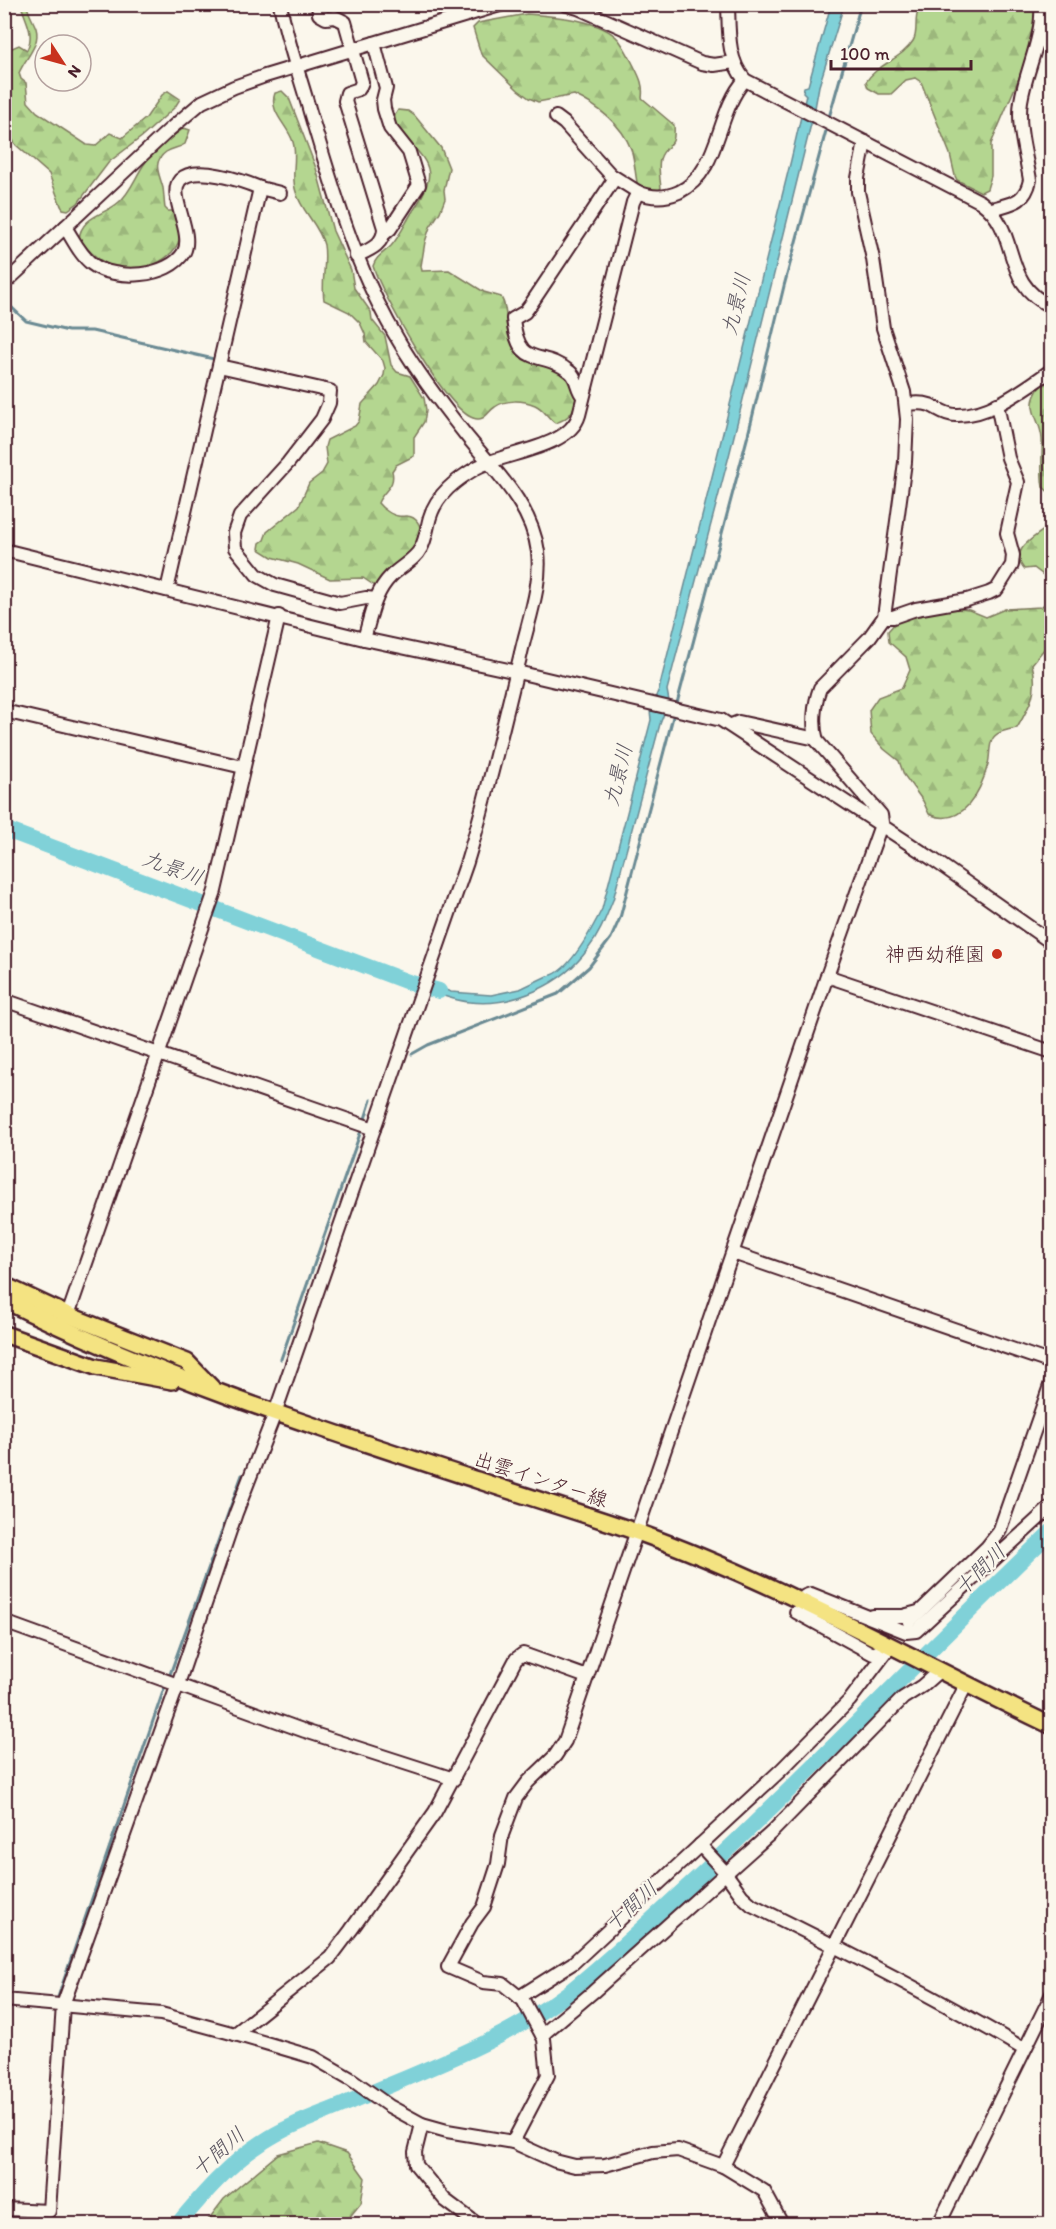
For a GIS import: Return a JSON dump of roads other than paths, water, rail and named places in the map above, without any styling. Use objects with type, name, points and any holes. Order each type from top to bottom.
[{"type":"main road","points":[[4,1285],[68,1314],[187,1362],[208,1388]]},
{"type":"main road","name":"出雲インター線","points":[[4,1300],[101,1346],[275,1413],[638,1532],[702,1556],[752,1578],[889,1650],[935,1669],[1052,1726]]},
{"type":"main road","points":[[4,1334],[96,1367],[208,1388]]},
{"type":"street","points":[[4,2209],[49,2211],[63,2005],[237,1513],[275,1413],[473,842],[491,781],[538,579],[538,555],[533,532],[523,508],[430,389],[387,320],[356,256],[286,35],[280,4]]},
{"type":"street","points":[[318,4],[319,14],[326,18],[335,17],[345,22],[362,82],[359,89],[347,93],[345,101],[384,234]]},
{"type":"street","points":[[4,284],[202,102],[234,87],[503,4]]},
{"type":"street","points":[[564,4],[578,8],[702,63],[714,65],[734,62]]},
{"type":"street","points":[[728,4],[729,33],[734,62],[745,80],[818,119],[961,189],[992,210],[999,218],[1004,230],[1019,279],[1031,294],[1052,307]]},
{"type":"street","points":[[992,210],[1018,201],[1024,197],[1029,188],[1030,180],[1020,111],[1045,8]]},
{"type":"street","points":[[356,256],[376,246],[419,185],[409,152],[390,128],[383,100],[386,88],[374,43]]},
{"type":"street","points":[[556,117],[615,178],[638,192],[655,197],[672,195],[685,188],[707,164],[735,95],[745,80]]},
{"type":"street","points":[[513,2142],[548,2074],[541,2033],[521,1999],[503,1984],[483,1982],[448,1967],[484,1906],[498,1863],[502,1835],[516,1798],[528,1782],[555,1756],[565,1741],[827,976],[881,825],[881,815],[816,739],[814,726],[820,688],[869,638],[884,617],[906,452],[907,404],[883,328],[873,259],[858,192],[861,153],[865,142]]},
{"type":"street","points":[[65,227],[85,258],[104,271],[124,275],[162,269],[174,263],[185,248],[186,239],[177,195],[177,186],[182,178],[191,174],[225,175],[280,193]]},
{"type":"street","points":[[583,396],[571,372],[555,363],[530,356],[522,349],[516,337],[513,319],[525,312],[531,304],[615,178]]},
{"type":"street","points":[[167,590],[260,188]]},
{"type":"street","points":[[364,639],[376,599],[384,583],[415,557],[422,548],[435,504],[449,486],[478,467],[555,440],[565,434],[578,420],[633,202],[638,192]]},
{"type":"street","points":[[219,366],[330,391],[326,413],[322,420],[288,463],[240,516],[234,533],[237,552],[257,575],[297,592],[340,603],[366,598],[376,599]]},
{"type":"street","points":[[907,404],[925,404],[955,415],[971,414],[997,404],[1052,370]]},
{"type":"street","points":[[884,617],[890,618],[916,609],[967,600],[989,593],[997,589],[1012,565],[1007,533],[1018,482],[1010,464],[997,404]]},
{"type":"street","points":[[4,550],[279,616],[364,639],[721,720],[881,825],[1052,944]]},
{"type":"street","points":[[68,1314],[213,897],[279,616]]},
{"type":"street","points":[[4,711],[243,767]]},
{"type":"street","points":[[731,725],[739,722],[816,739]]},
{"type":"street","points":[[827,976],[1052,1052]]},
{"type":"street","points":[[4,1000],[374,1129]]},
{"type":"street","points":[[733,1253],[1052,1363]]},
{"type":"street","points":[[909,1623],[987,1547],[999,1532],[1052,1380]]},
{"type":"street","points":[[805,1596],[811,1594],[906,1632],[916,1631],[1052,1506]]},
{"type":"street","points":[[864,1615],[903,1616],[922,1610]]},
{"type":"street","points":[[795,1612],[873,1654],[889,1650]]},
{"type":"street","points":[[4,1622],[305,1731],[454,1779]]},
{"type":"street","points":[[521,1999],[573,1963],[702,1847],[850,1700],[889,1650]]},
{"type":"street","points":[[235,2034],[330,1958],[435,1812],[516,1659],[522,1654],[587,1677]]},
{"type":"street","points":[[541,2033],[772,1832],[903,1698],[922,1686],[935,1669]]},
{"type":"street","points":[[723,2166],[966,1685]]},
{"type":"street","points":[[702,1847],[752,1905],[834,1945],[1024,2049]]},
{"type":"street","points":[[939,2224],[1052,1994]]},
{"type":"street","points":[[4,2000],[161,2014],[235,2034],[313,2057],[351,2079],[389,2106],[422,2124],[447,2131],[513,2142],[555,2161],[575,2166],[604,2165],[653,2152],[678,2150],[723,2166],[764,2191],[780,2224]]},
{"type":"street","points":[[422,2124],[415,2152],[416,2165],[445,2200],[477,2224]]},
{"type":"water","points":[[831,5],[844,5],[819,86],[729,456],[667,690],[669,701],[660,724],[608,913],[596,937],[578,962],[565,973],[536,990],[520,997],[487,1003],[460,1001],[430,991],[432,985],[451,992],[491,995],[520,989],[555,974],[579,949],[602,909],[651,720],[650,710],[659,689],[791,160],[806,95],[803,92],[804,87],[808,86]]},
{"type":"waterway","points":[[828,121],[861,4]]},
{"type":"waterway","points":[[676,707],[827,127]]},
{"type":"waterway","points":[[4,300],[26,321],[68,331],[92,331],[218,360]]},
{"type":"waterway","points":[[412,1054],[428,1045],[558,994],[589,967],[611,938],[620,918],[674,713]]},
{"type":"waterway","name":"九景川","points":[[4,829],[408,982],[439,991]]},
{"type":"waterway","points":[[364,1122],[371,1100]]},
{"type":"waterway","points":[[281,1359],[362,1128]]},
{"type":"waterway","points":[[169,1677],[242,1475]]},
{"type":"waterway","name":"十間川","points":[[178,2224],[228,2170],[273,2136],[303,2121],[460,2055],[516,2027],[568,1993],[632,1938],[740,1837],[1052,1531]]},
{"type":"waterway","points":[[56,2003],[166,1683]]},
{"type":"place","name":"神西幼稚園","points":[[997,954]]}]
